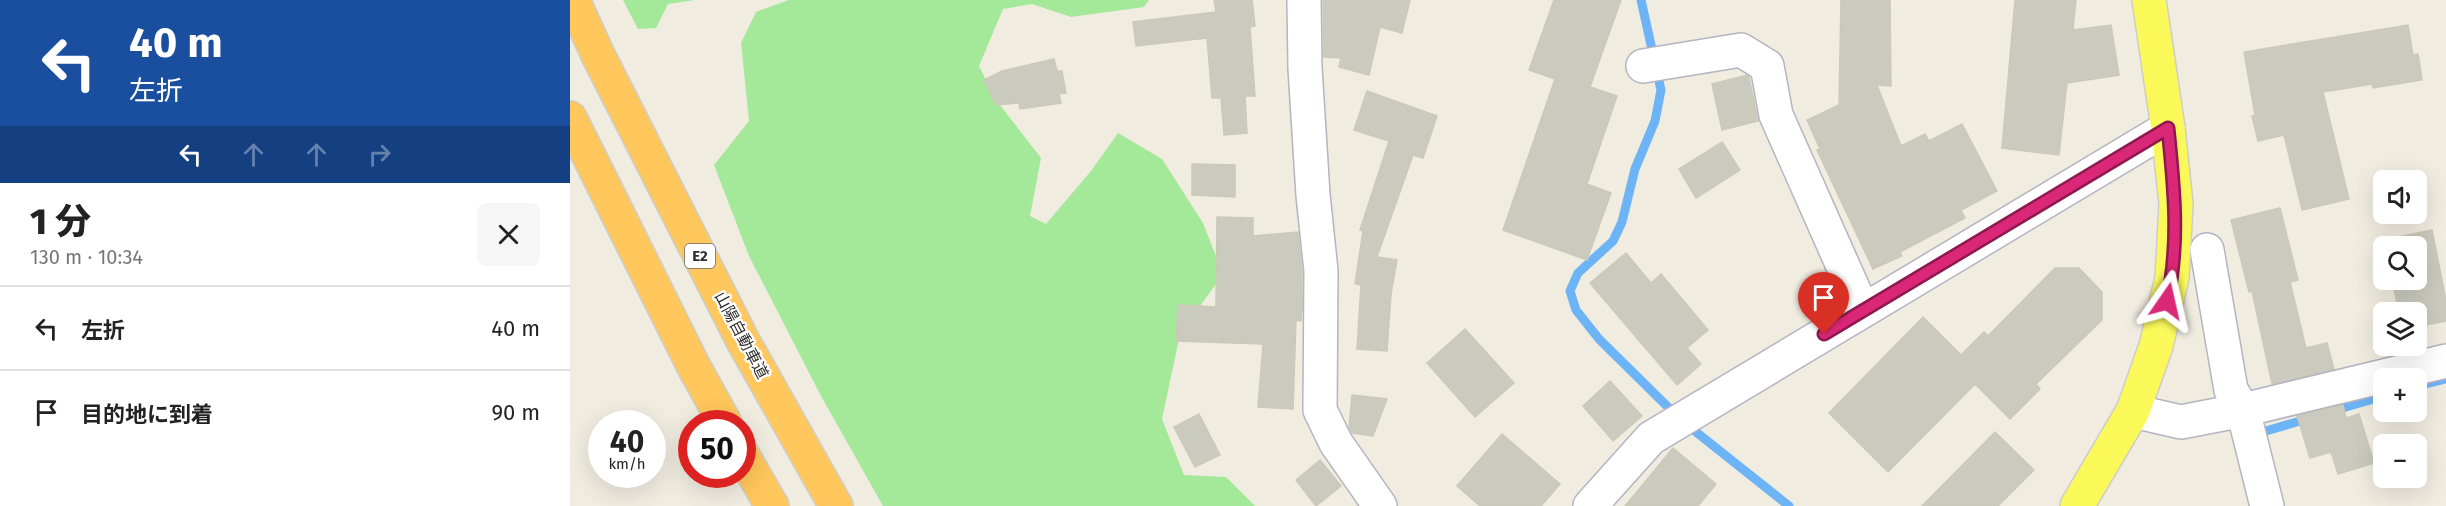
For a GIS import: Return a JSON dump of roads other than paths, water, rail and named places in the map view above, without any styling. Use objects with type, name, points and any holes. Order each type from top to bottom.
[{"type":"highway","name":"山陽自動車道","points":[[573,0],[598,55],[743,340],[836,506]]},
{"type":"highway","points":[[570,118],[694,367],[718,410]]},
{"type":"highway","points":[[756,478],[772,506]]},
{"type":"main road","points":[[2077,506],[2133,411],[2156,346],[2172,278],[2176,204],[2168,128],[2149,0]]},
{"type":"street","points":[[1304,0],[1313,195],[1321,271],[1320,410],[1336,443],[1380,506]]},
{"type":"street","points":[[1643,66],[1741,50],[1767,66],[1776,115],[1863,311]]},
{"type":"street","points":[[1590,506],[1651,438],[2168,128]]},
{"type":"street","points":[[2207,250],[2231,390],[2243,410],[2267,506]]},
{"type":"street","points":[[2133,411],[2181,422],[2243,410],[2446,361]]},
{"type":"waterway","points":[[1641,0],[1661,90],[1655,121],[1635,169],[1622,222],[1613,241],[1578,273],[1570,291],[1576,310],[1599,339],[1676,415]]},
{"type":"waterway","points":[[2427,383],[2446,379]]},
{"type":"waterway","points":[[2332,411],[2373,399]]},
{"type":"waterway","points":[[2266,431],[2310,418]]},
{"type":"waterway","points":[[1686,424],[1789,506]]}]
